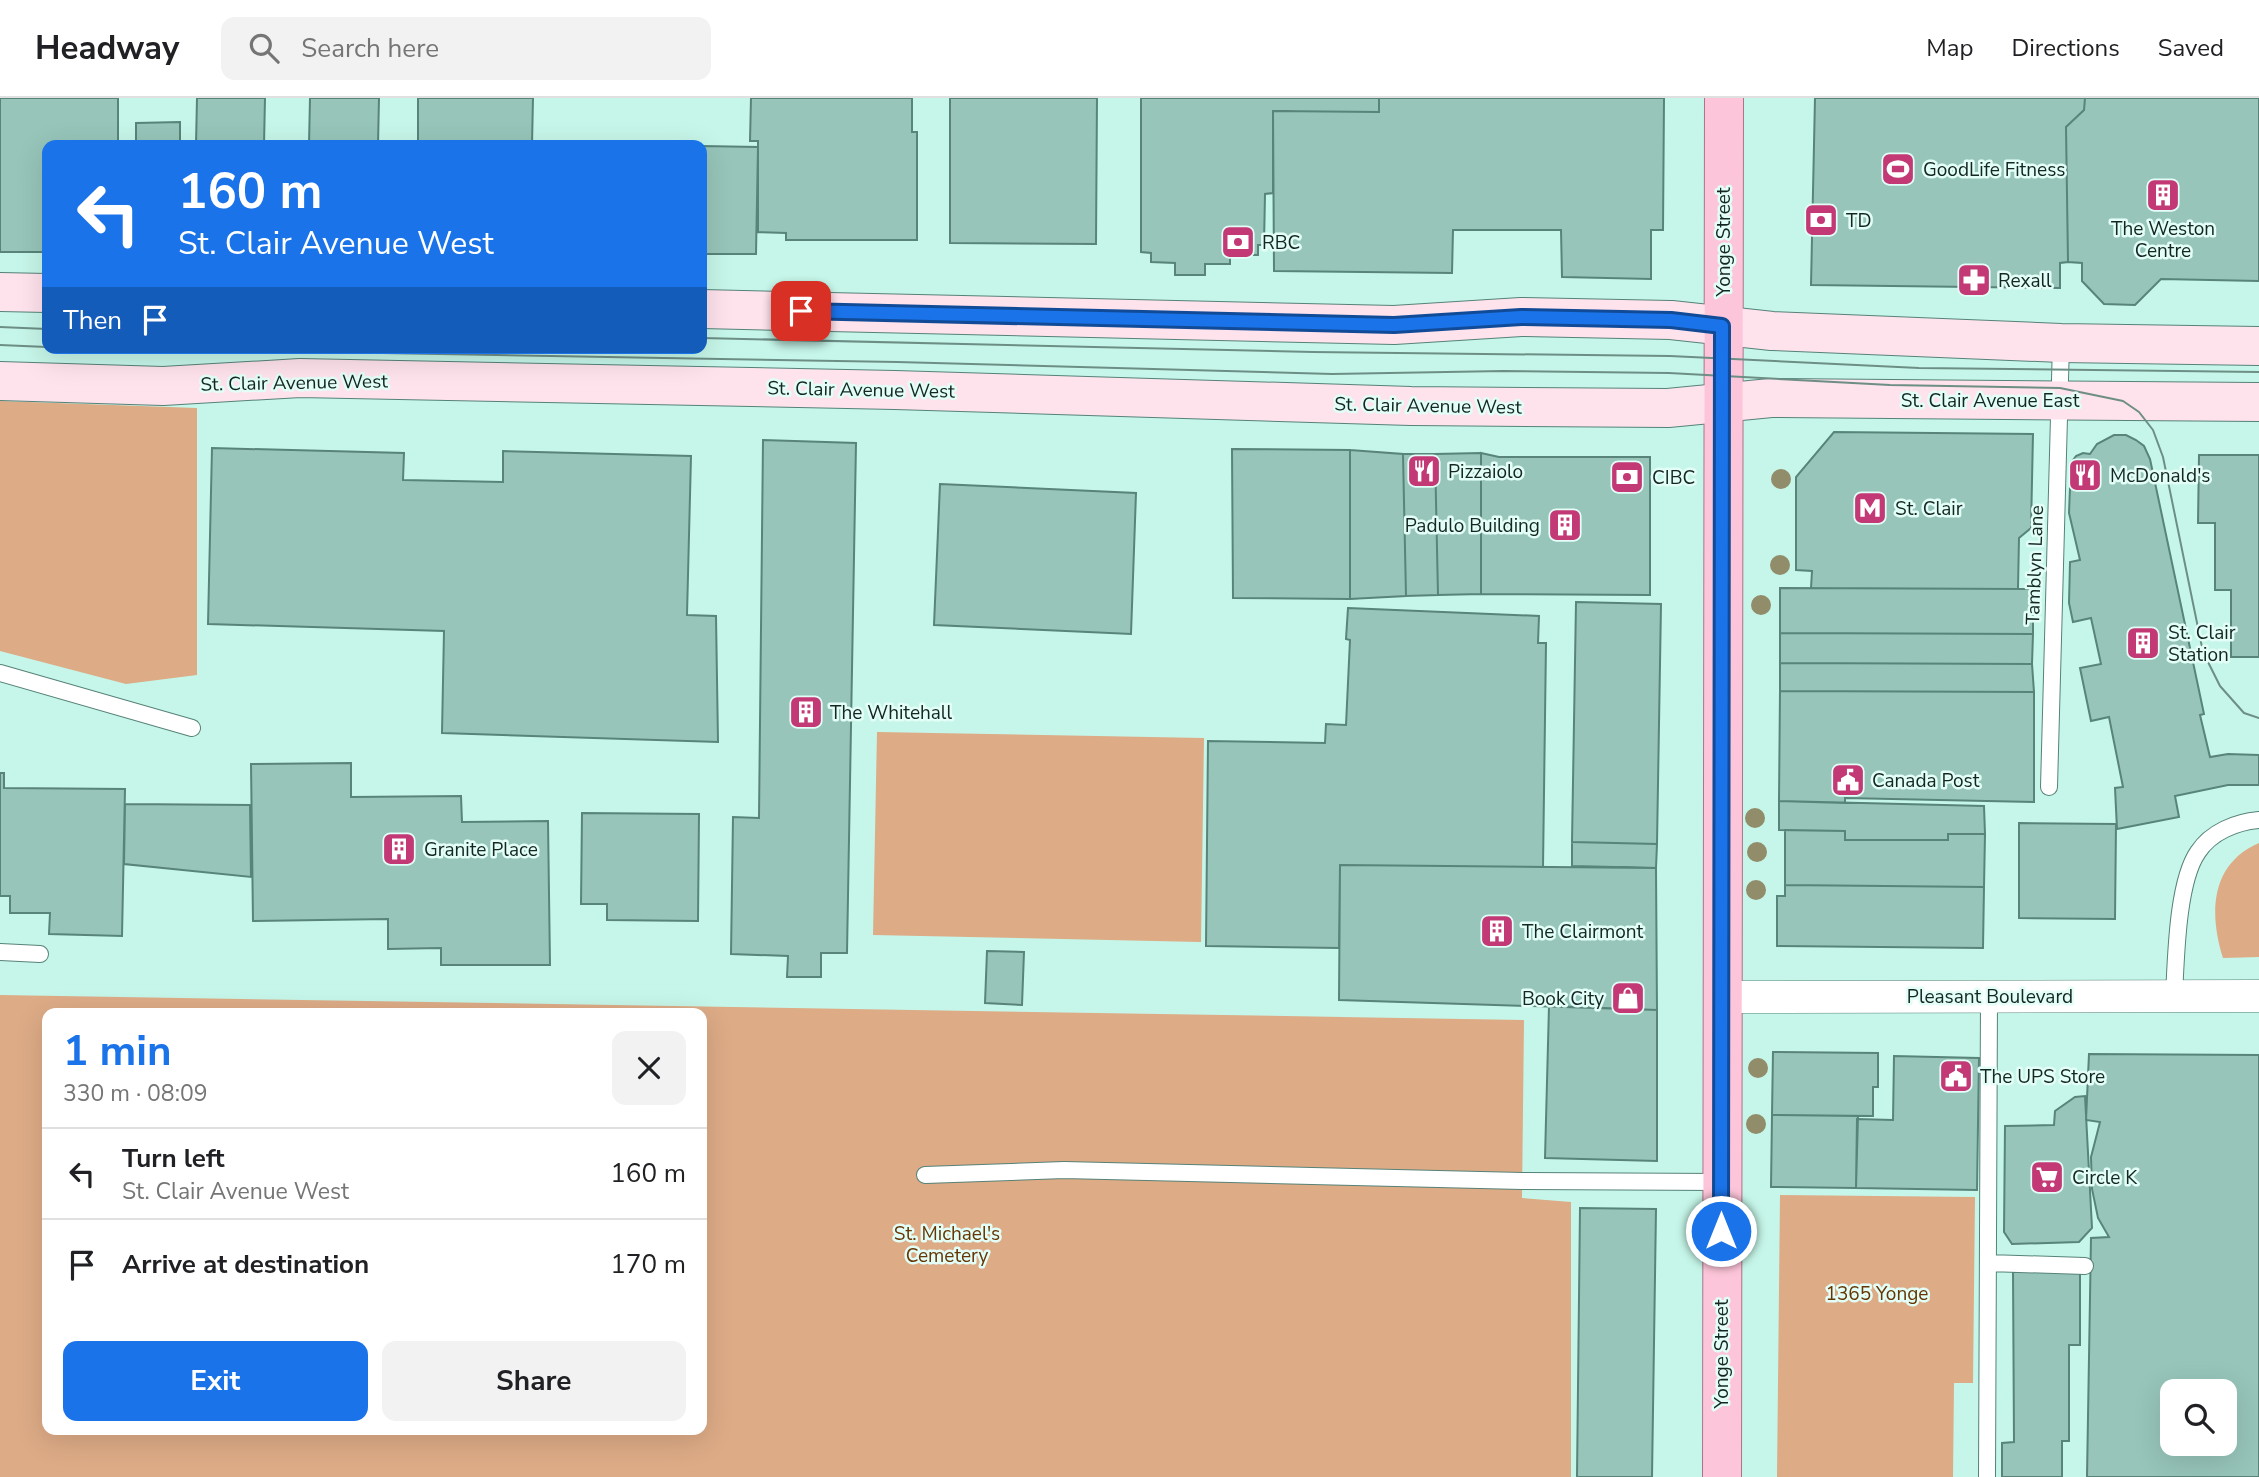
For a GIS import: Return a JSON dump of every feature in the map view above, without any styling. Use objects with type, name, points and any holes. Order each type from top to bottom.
[{"type":"main road","name":"Yonge Street","points":[[1722,1477],[1721,403],[1724,98]]},
{"type":"main road","points":[[0,292],[42,293]]},
{"type":"main road","points":[[707,309],[1394,325],[1534,317],[1671,320],[1786,332],[2061,343],[2259,346]]},
{"type":"main road","name":"St. Clair Avenue West","points":[[0,382],[163,386],[300,378],[884,389],[1410,406],[1668,408],[1721,403]]},
{"type":"main road","name":"St. Clair Avenue East","points":[[1721,403],[1770,398],[2259,402]]},
{"type":"street","name":"Pleasant Boulevard","points":[[1721,997],[2259,996]]},
{"type":"lane","name":"Tamblyn Lane","points":[[2049,787],[2061,343]]},
{"type":"lane","points":[[0,673],[192,728]]},
{"type":"lane","points":[[2174,996],[2179,919],[2187,876],[2198,852],[2219,831],[2259,820]]},
{"type":"lane","points":[[0,952],[40,954]]},
{"type":"lane","points":[[1987,1477],[1989,997]]},
{"type":"lane","points":[[925,1175],[1065,1170],[1522,1181],[1721,1182]]},
{"type":"lane","points":[[1988,1263],[2085,1266]]},
{"type":"green space","points":[[0,401],[197,408],[197,675],[126,684],[0,651]]},
{"type":"green space","points":[[877,732],[1204,738],[1201,942],[873,935]]},
{"type":"green space","points":[[2259,843],[2259,957],[2223,958],[2216,924],[2217,892],[2222,877],[2231,864],[2243,852]]},
{"type":"green space","name":"St. Michael's Cemetery","points":[[0,995],[1524,1020],[1522,1198],[1571,1202],[1571,1477],[0,1477]]},
{"type":"green space","name":"1365 Yonge","points":[[1780,1195],[1975,1197],[1973,1383],[1954,1383],[1953,1477],[1777,1477]]},
{"type":"building","points":[[0,98],[118,98],[118,140],[42,140],[42,252],[0,252]]},
{"type":"building","points":[[197,98],[265,98],[264,140],[196,140]]},
{"type":"building","points":[[310,98],[379,98],[378,140],[309,140]]},
{"type":"building","points":[[418,98],[533,98],[532,140],[418,140]]},
{"type":"building","points":[[751,98],[912,98],[912,132],[917,132],[917,240],[786,240],[786,233],[758,232],[758,141],[750,141]]},
{"type":"building","points":[[950,98],[1097,98],[1096,244],[950,243]]},
{"type":"building","points":[[1141,98],[1379,98],[1379,112],[1273,111],[1273,193],[1265,194],[1264,245],[1258,245],[1258,255],[1230,255],[1230,264],[1205,264],[1205,275],[1175,275],[1175,263],[1151,262],[1151,253],[1141,252]]},
{"type":"building","points":[[1379,98],[1664,98],[1663,230],[1651,230],[1651,279],[1562,277],[1561,230],[1453,230],[1452,273],[1274,271],[1273,111],[1379,112]]},
{"type":"building","points":[[1815,98],[2085,98],[2084,110],[2066,127],[2068,262],[2060,263],[2060,288],[1811,285]]},
{"type":"building","name":"The Weston Centre","points":[[2085,98],[2259,98],[2259,281],[2161,279],[2135,305],[2104,304],[2082,281],[2082,263],[2068,262],[2066,127],[2084,110]]},
{"type":"building","points":[[180,122],[180,140],[136,140],[136,123]]},
{"type":"building","points":[[707,146],[758,147],[756,254],[707,254]]},
{"type":"building","points":[[1834,432],[2033,434],[2031,528],[2019,538],[2018,589],[1811,588],[1812,571],[1796,570],[1796,477]]},
{"type":"building","name":"St. Clair Station","points":[[2114,435],[2126,435],[2136,440],[2144,446],[2150,459],[2204,714],[2200,715],[2210,757],[2228,754],[2259,755],[2259,785],[2228,785],[2175,796],[2179,817],[2117,829],[2115,788],[2123,787],[2109,717],[2091,721],[2080,668],[2101,664],[2091,618],[2073,622],[2069,603],[2070,562],[2080,560],[2069,513],[2071,463],[2076,456],[2090,454],[2097,444]]},
{"type":"building","name":"The Whitehall","points":[[763,440],[856,443],[847,953],[821,953],[821,977],[787,977],[788,956],[731,954],[733,817],[759,818]]},
{"type":"building","points":[[212,448],[404,453],[403,480],[503,482],[503,451],[691,456],[687,615],[716,616],[718,742],[442,733],[444,631],[208,624]]},
{"type":"building","points":[[1232,449],[1350,450],[1350,599],[1233,598]]},
{"type":"building","points":[[1350,450],[1403,454],[1406,596],[1350,599]]},
{"type":"building","name":"Padulo Building","points":[[1481,453],[1499,457],[1650,457],[1650,595],[1481,594]]},
{"type":"building","points":[[1481,453],[1481,594],[1438,595],[1435,454]]},
{"type":"building","points":[[1403,454],[1435,454],[1438,595],[1406,596]]},
{"type":"building","points":[[2199,455],[2259,455],[2259,657],[2231,657],[2231,590],[2215,590],[2215,523],[2198,523]]},
{"type":"building","points":[[940,484],[1136,493],[1131,634],[934,625]]},
{"type":"building","points":[[1780,588],[2033,589],[2033,634],[1780,633]]},
{"type":"building","points":[[1576,602],[1661,604],[1657,844],[1572,842]]},
{"type":"building","points":[[1348,608],[1539,616],[1538,643],[1546,643],[1543,867],[1340,865],[1339,948],[1206,946],[1208,741],[1325,743],[1326,724],[1346,725],[1350,640],[1346,639]]},
{"type":"building","points":[[1780,633],[2033,634],[2032,664],[1780,663]]},
{"type":"building","points":[[1780,663],[2032,664],[2034,692],[1780,691]]},
{"type":"building","points":[[1780,691],[2034,692],[2034,802],[1845,798],[1845,803],[1779,801]]},
{"type":"building","name":"Granite Place","points":[[351,763],[351,797],[461,796],[462,822],[548,821],[550,965],[441,965],[441,948],[388,949],[388,919],[253,921],[251,764]]},
{"type":"building","points":[[0,773],[4,773],[4,788],[125,789],[122,936],[49,934],[50,913],[10,913],[10,896],[0,896]]},
{"type":"building","points":[[1779,801],[1984,806],[1985,834],[1948,834],[1948,840],[1845,840],[1845,831],[1779,830]]},
{"type":"building","points":[[125,804],[250,805],[251,877],[124,864]]},
{"type":"building","points":[[582,813],[699,814],[698,921],[607,920],[607,904],[581,904]]},
{"type":"building","points":[[2019,823],[2116,824],[2115,919],[2019,918]]},
{"type":"building","points":[[1785,830],[1845,831],[1845,840],[1948,840],[1948,834],[1985,834],[1984,887],[1785,885]]},
{"type":"building","points":[[1572,842],[1657,844],[1656,868],[1572,866]]},
{"type":"building","name":"The Clairmont","points":[[1340,865],[1656,868],[1657,1010],[1339,1000]]},
{"type":"building","points":[[1785,885],[1984,887],[1983,948],[1777,946],[1777,896],[1785,896]]},
{"type":"building","points":[[987,951],[1024,952],[1022,1005],[985,1003]]},
{"type":"building","points":[[1549,1006],[1657,1010],[1657,1161],[1545,1158]]},
{"type":"building","points":[[1773,1052],[1878,1053],[1878,1087],[1873,1087],[1873,1116],[1772,1115]]},
{"type":"building","points":[[2089,1054],[2259,1055],[2259,1477],[2087,1477],[2091,1238],[2109,1237],[2098,1218],[2092,1189],[2091,1157],[2100,1122],[2086,1120]]},
{"type":"building","points":[[1894,1056],[1979,1058],[1977,1190],[1856,1188],[1857,1119],[1893,1120]]},
{"type":"building","name":"Circle K","points":[[2085,1096],[2092,1228],[2079,1242],[2012,1244],[2004,1232],[2005,1126],[2054,1125],[2055,1111],[2075,1097]]},
{"type":"building","points":[[1772,1115],[1858,1116],[1856,1188],[1771,1187]]},
{"type":"building","points":[[1580,1208],[1656,1209],[1652,1477],[1577,1477]]},
{"type":"building","points":[[2013,1272],[2080,1272],[2080,1345],[2069,1345],[2069,1441],[2062,1441],[2062,1477],[2002,1477],[2002,1443],[2014,1442]]},
{"type":"tram line","points":[[0,327],[42,329]]},
{"type":"tram line","points":[[707,338],[1313,352],[1670,356],[1919,368],[2259,372]]},
{"type":"tram line","points":[[0,345],[42,347]]},
{"type":"tram line","points":[[435,354],[897,362],[1332,374],[1503,371],[1669,373],[1890,385],[2060,388],[2123,401],[2139,412],[2153,430],[2163,457],[2203,652],[2220,686],[2244,713],[2259,718]]},
{"type":"place","name":"GoodLife Fitness","points":[[1898,169]]},
{"type":"place","name":"The Weston Centre","points":[[2163,195]]},
{"type":"place","name":"TD","points":[[1821,220]]},
{"type":"place","name":"RBC","points":[[1238,242]]},
{"type":"place","name":"Rexall","points":[[1974,280]]},
{"type":"place","name":"Pizzaiolo","points":[[1424,471]]},
{"type":"place","name":"McDonald's","points":[[2085,475]]},
{"type":"place","name":"CIBC","points":[[1627,477]]},
{"type":"place","name":"St. Clair","points":[[1870,508]]},
{"type":"place","name":"Padulo Building","points":[[1565,525]]},
{"type":"place","name":"St. Clair Station","points":[[2143,643]]},
{"type":"place","name":"The Whitehall","points":[[806,712]]},
{"type":"place","name":"Canada Post","points":[[1848,780]]},
{"type":"place","name":"Granite Place","points":[[399,849]]},
{"type":"place","name":"The Clairmont","points":[[1497,931]]},
{"type":"place","name":"Book City","points":[[1628,998]]},
{"type":"place","name":"The UPS Store","points":[[1956,1076]]},
{"type":"place","name":"Circle K","points":[[2047,1177]]},
{"type":"route","points":[[801,311],[1394,325],[1521,317],[1671,320],[1722,326],[1721,1231]]}]
